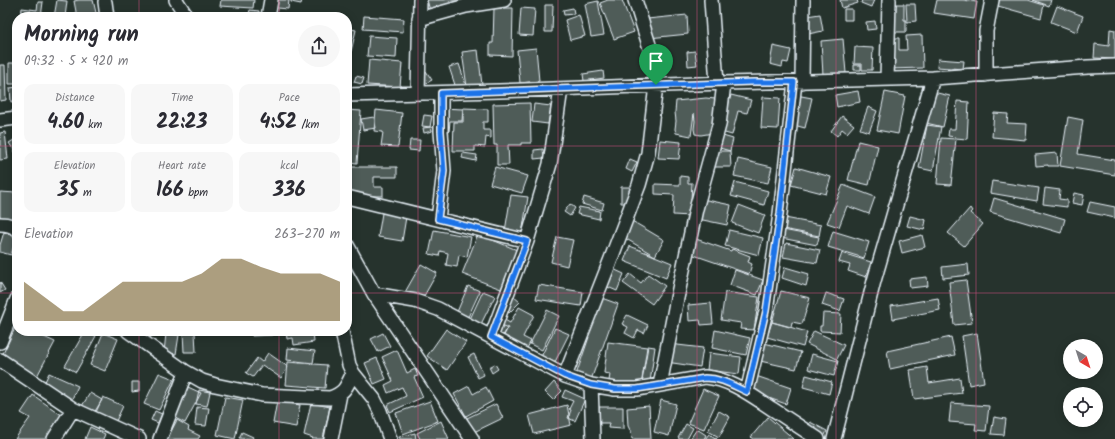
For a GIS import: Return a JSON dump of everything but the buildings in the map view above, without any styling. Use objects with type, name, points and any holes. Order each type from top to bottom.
[{"type":"street","points":[[269,12],[272,0]]},
{"type":"street","points":[[418,93],[420,0]]},
{"type":"street","points":[[420,19],[466,6],[504,0]]},
{"type":"street","points":[[565,376],[639,185],[648,153],[656,85],[654,62],[634,0]]},
{"type":"street","points":[[660,385],[696,209],[719,125],[721,83],[711,0]]},
{"type":"street","points":[[747,392],[766,311],[780,214],[798,82],[803,0]]},
{"type":"street","points":[[887,79],[889,0]]},
{"type":"street","points":[[986,75],[986,31],[992,0]]},
{"type":"street","points":[[105,2],[106,12]]},
{"type":"street","points":[[352,95],[933,78],[1115,66]]},
{"type":"street","points":[[834,439],[874,280],[933,78]]},
{"type":"street","points":[[491,337],[527,241],[550,164],[561,89]]},
{"type":"street","points":[[438,219],[444,171],[441,131],[441,93]]},
{"type":"street","points":[[0,120],[12,119]]},
{"type":"street","points":[[352,199],[527,241]]},
{"type":"street","points":[[0,224],[7,224],[12,226]]},
{"type":"street","points":[[352,254],[374,294],[472,439]]},
{"type":"street","points":[[374,294],[415,301],[438,309],[565,376],[591,385],[615,389],[637,389],[705,378],[715,378],[747,392],[813,438]]},
{"type":"street","points":[[0,342],[12,312]]},
{"type":"street","points":[[135,336],[186,372],[202,381],[262,394],[330,398],[340,394],[346,389],[353,373]]},
{"type":"street","points":[[343,336],[349,365],[353,373],[374,399],[390,439]]},
{"type":"street","points":[[0,360],[73,409],[139,439]]},
{"type":"street","points":[[160,439],[186,372]]},
{"type":"street","points":[[591,385],[593,439]]},
{"type":"street","points":[[331,439],[340,394]]},
{"type":"street","points":[[54,439],[73,409]]},
{"type":"route","points":[[794,82],[780,214],[766,311],[761,338],[747,392],[715,378],[705,378],[637,389],[615,389],[591,385],[565,376],[491,337],[527,241],[438,219],[444,171],[441,131],[441,93],[656,85],[794,82]]}]
